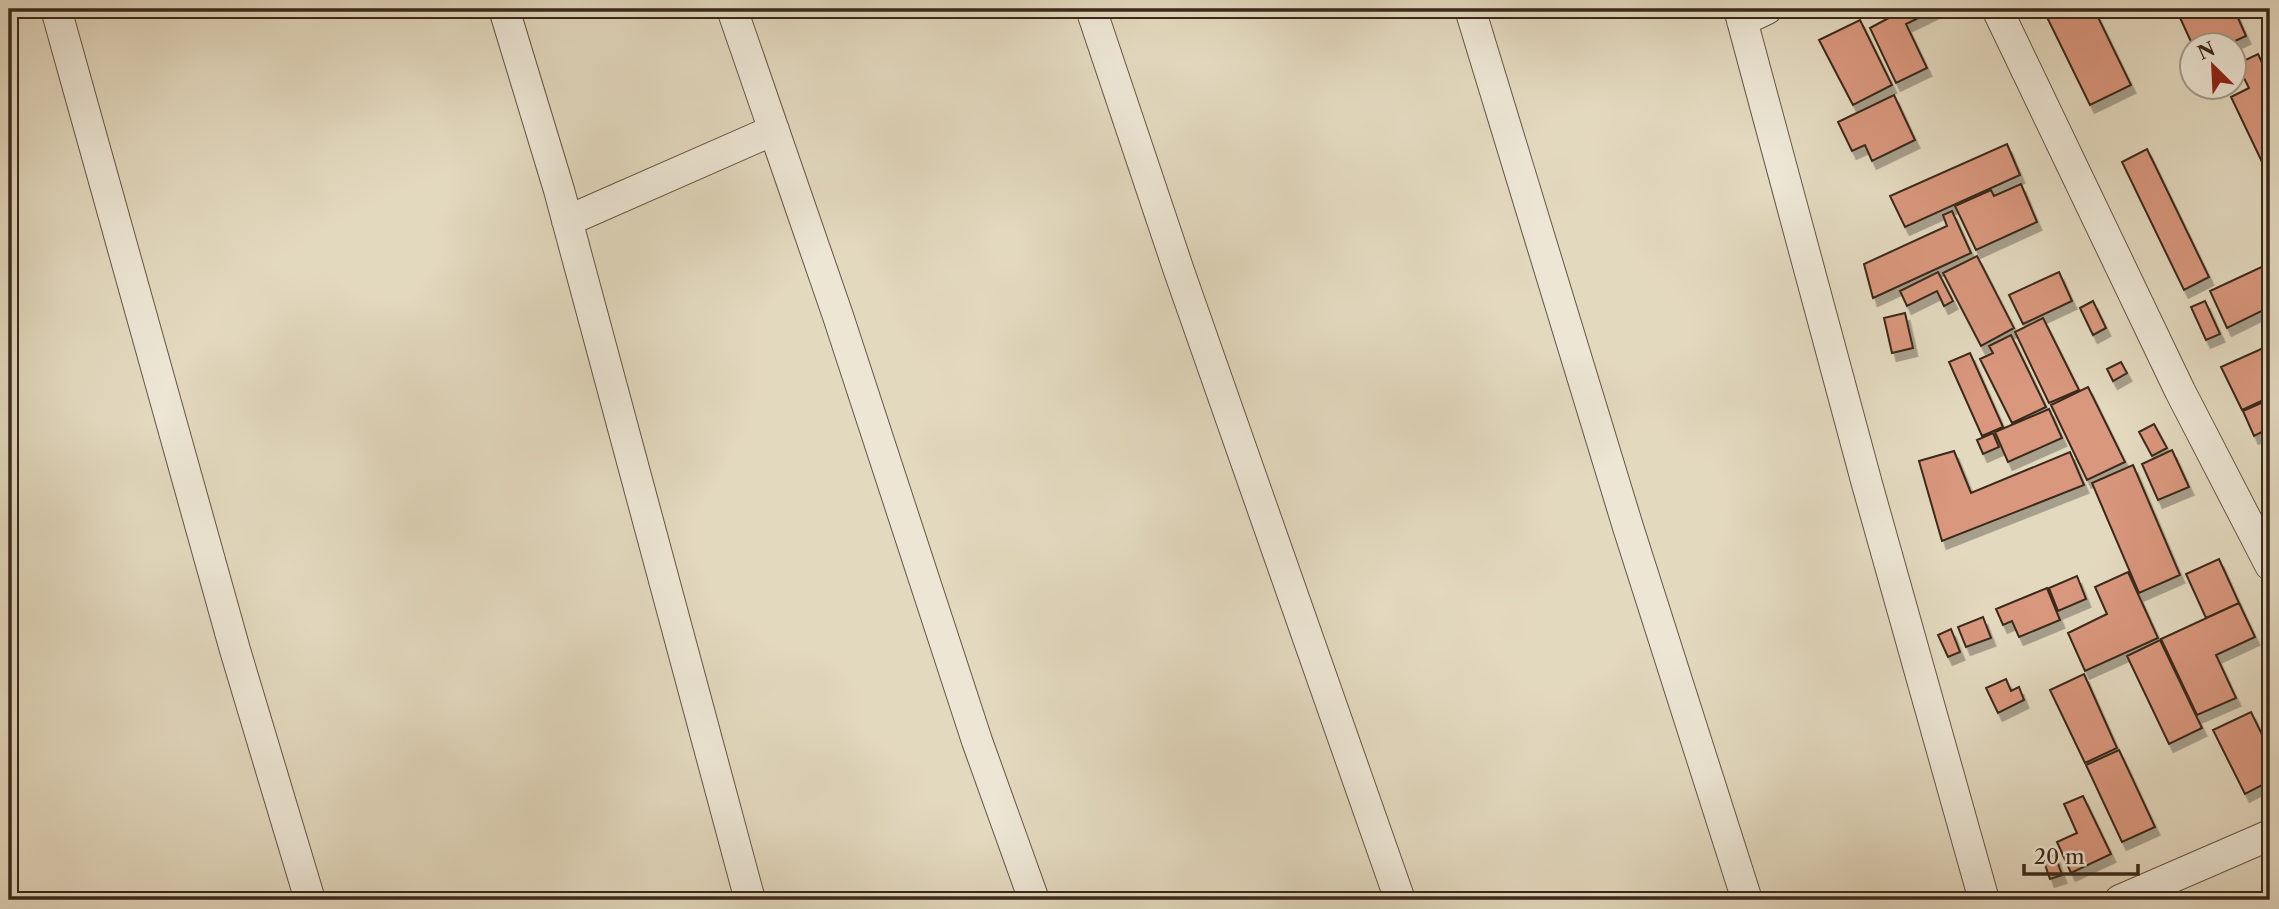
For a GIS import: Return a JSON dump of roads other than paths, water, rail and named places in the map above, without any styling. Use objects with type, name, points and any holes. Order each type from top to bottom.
[{"type":"street","points":[[56,9],[231,636],[310,900]]},
{"type":"street","points":[[504,9],[567,221],[750,900]]},
{"type":"street","points":[[732,9],[977,741],[1034,900]]},
{"type":"street","points":[[1091,9],[1175,258],[1400,900]]},
{"type":"street","points":[[1470,9],[1628,527],[1748,900]]},
{"type":"street","points":[[1997,9],[2180,391],[2270,565]]},
{"type":"street","points":[[1749,13],[1867,484],[1984,900]]},
{"type":"street","points":[[567,221],[774,130]]},
{"type":"street","points":[[2120,900],[2270,835]]}]
